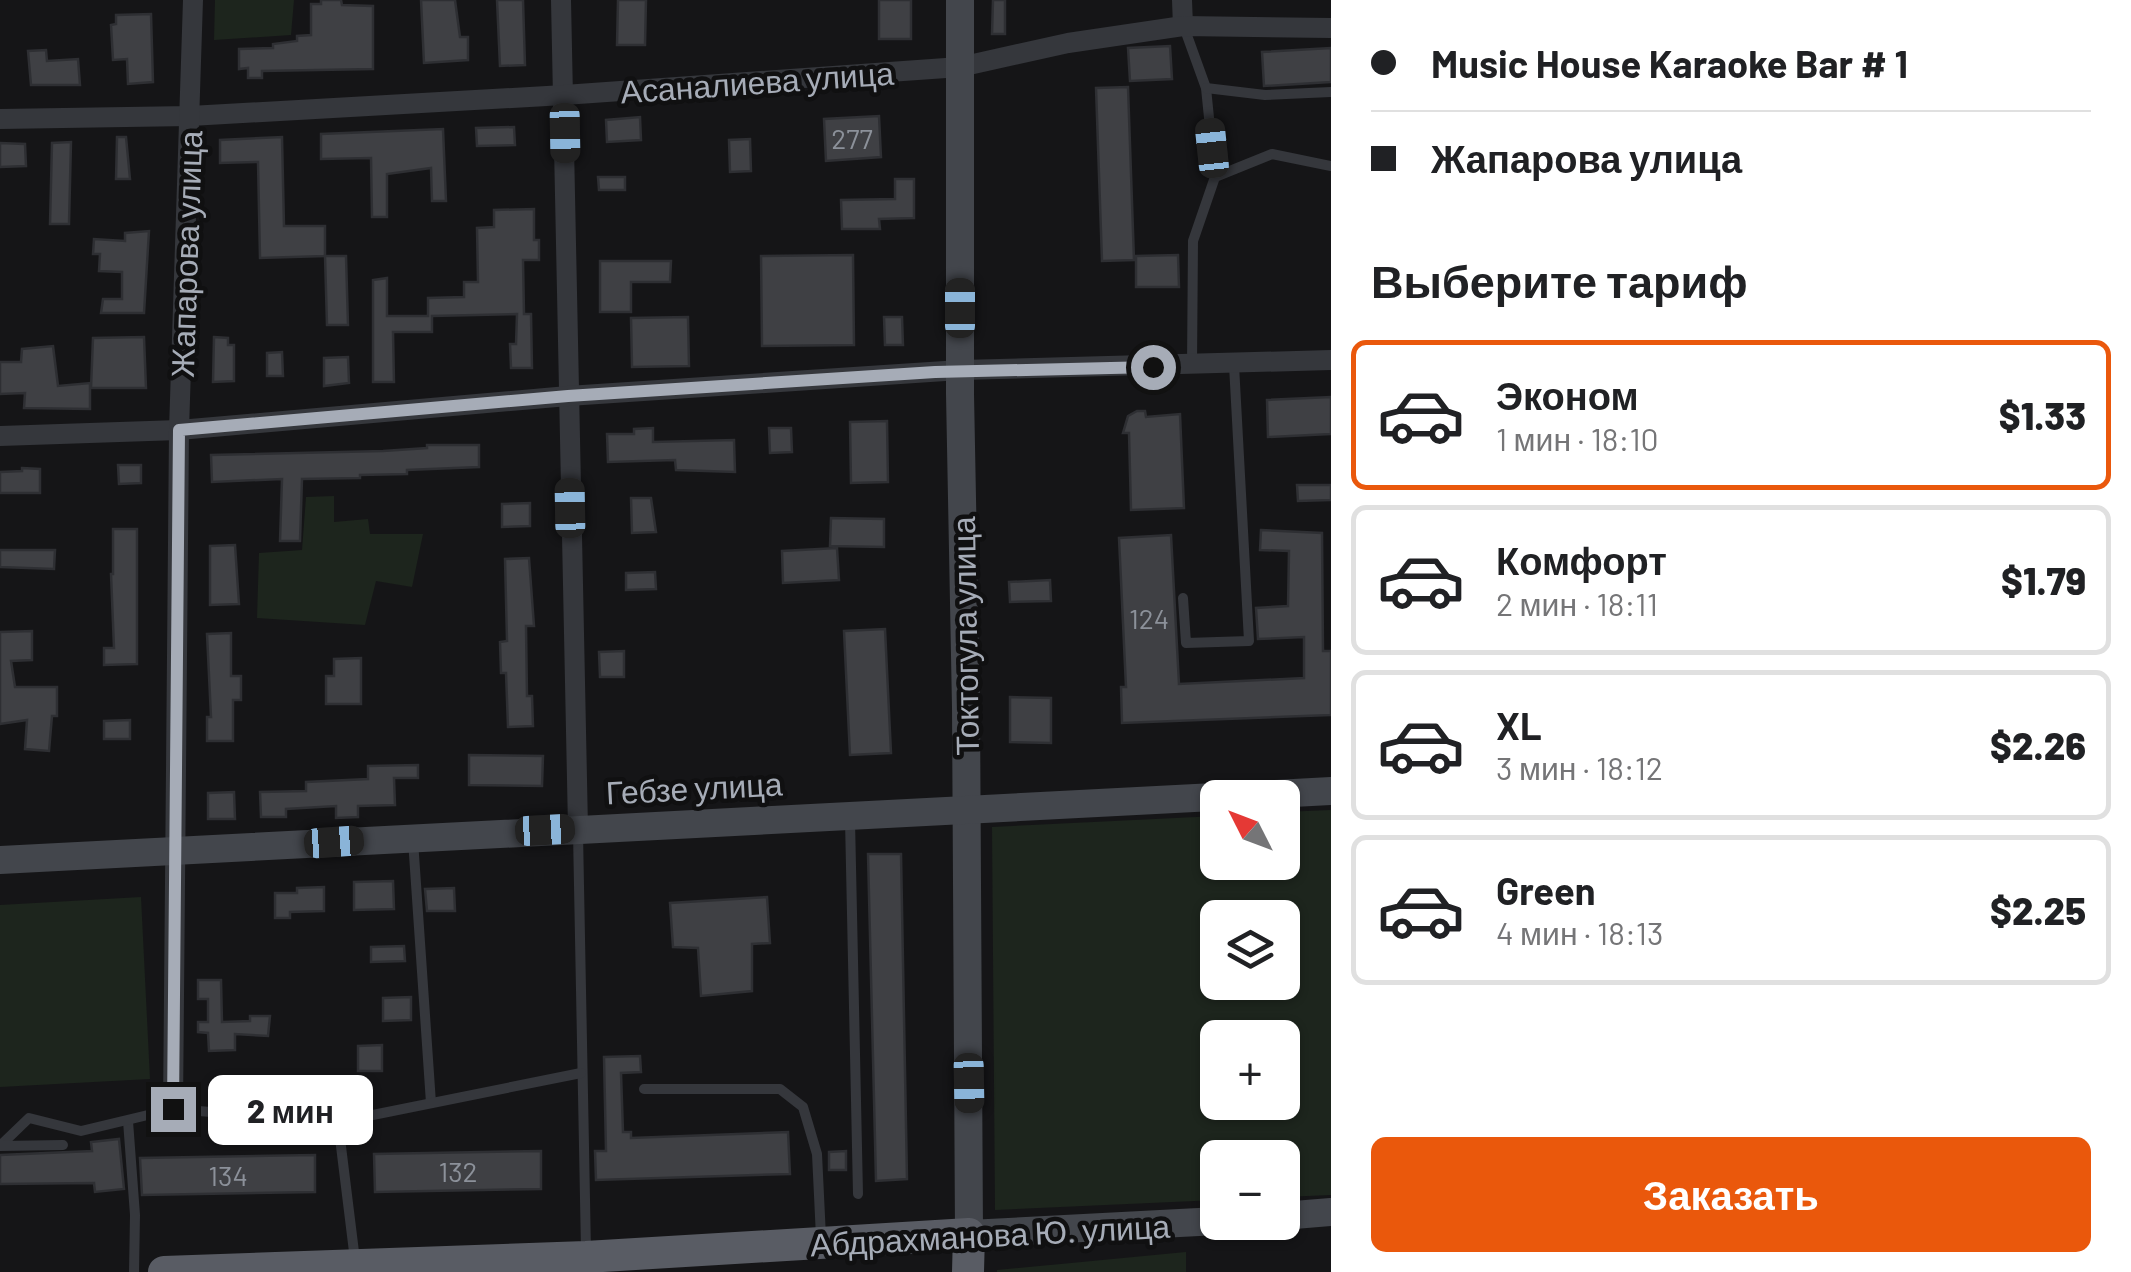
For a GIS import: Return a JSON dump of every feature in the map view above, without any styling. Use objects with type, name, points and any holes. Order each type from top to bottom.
[{"type":"highway","name":"Абдрахманова Ю. улица","points":[[164,1272],[575,1262],[969,1234]]},
{"type":"highway","name":"Токтогула улица","points":[[968,1272],[969,1234]]},
{"type":"main road","name":"Токтогула улица","points":[[960,0],[969,1234]]},
{"type":"main road","name":"Гебзе улица","points":[[0,860],[1331,791]]},
{"type":"main road","points":[[1300,1215],[1331,1212]]},
{"type":"main road","name":"Абдрахманова Ю. улица","points":[[969,1234],[1200,1222]]},
{"type":"street","name":"Жапарова улица","points":[[173,1109],[179,430],[193,0]]},
{"type":"street","points":[[561,0],[578,828]]},
{"type":"street","points":[[1182,0],[1183,26]]},
{"type":"street","name":"Асаналиева улица","points":[[0,119],[190,116],[564,95],[960,67],[1068,43],[1183,26],[1331,28]]},
{"type":"street","points":[[0,436],[179,430],[568,396],[960,370],[1331,360]]},
{"type":"lane","points":[[1183,26],[1206,88],[1215,177],[1193,241],[1192,366]]},
{"type":"lane","points":[[1206,88],[1265,95],[1331,92]]},
{"type":"lane","points":[[1215,177],[1272,154],[1331,166]]},
{"type":"lane","points":[[1183,598],[1186,643],[1249,642],[1234,365]]},
{"type":"lane","points":[[850,815],[858,1194]]},
{"type":"lane","points":[[575,1262],[581,1073],[578,828]]},
{"type":"lane","points":[[413,838],[430,1103]]},
{"type":"lane","points":[[62,1145],[0,1146],[29,1118],[81,1131],[173,1109],[338,1122],[581,1073]]},
{"type":"lane","points":[[644,1089],[780,1089],[803,1107],[817,1154],[821,1243]]},
{"type":"lane","points":[[128,1122],[135,1216],[134,1272]]},
{"type":"lane","points":[[338,1122],[355,1266]]},
{"type":"shaded area","points":[[215,0],[294,0],[291,35],[214,40]]},
{"type":"shaded area","points":[[334,496],[334,522],[368,519],[370,534],[423,534],[412,587],[376,581],[365,625],[257,618],[259,553],[302,550],[306,497]]},
{"type":"shaded area","points":[[1331,810],[1331,1195],[1300,1196],[1300,1140],[1200,1140],[1200,1201],[995,1210],[992,827],[1200,817],[1200,880],[1300,880],[1300,811]]},
{"type":"shaded area","points":[[141,897],[150,1079],[0,1087],[0,905]]},
{"type":"shaded area","points":[[1186,1252],[1186,1272],[997,1272],[997,1270]]},
{"type":"building","points":[[321,0],[373,6],[373,69],[262,71],[262,78],[248,78],[248,68],[239,69],[239,49],[273,48],[273,44],[311,35],[311,4],[321,4]]},
{"type":"building","points":[[421,0],[455,0],[460,37],[468,37],[468,60],[424,63]]},
{"type":"building","points":[[497,0],[523,0],[525,65],[500,66]]},
{"type":"building","points":[[618,0],[646,0],[645,45],[617,45]]},
{"type":"building","points":[[879,0],[911,0],[911,39],[879,39]]},
{"type":"building","points":[[993,0],[1005,0],[1005,34],[992,34]]},
{"type":"building","points":[[151,14],[153,82],[128,84],[127,59],[113,60],[111,25],[116,24],[116,15]]},
{"type":"building","points":[[1170,46],[1172,79],[1130,81],[1128,48]]},
{"type":"building","points":[[1331,48],[1331,82],[1264,86],[1262,52]]},
{"type":"building","points":[[46,50],[47,61],[78,59],[80,85],[31,85],[28,51]]},
{"type":"building","points":[[1128,87],[1134,260],[1102,261],[1096,88]]},
{"type":"building","points":[[879,116],[881,157],[826,161],[824,119]]},
{"type":"building","points":[[640,117],[641,140],[607,142],[606,120]]},
{"type":"building","points":[[514,127],[515,145],[477,146],[476,128]]},
{"type":"building","points":[[443,129],[446,201],[432,201],[431,168],[387,174],[387,217],[372,217],[371,158],[321,159],[321,134]]},
{"type":"building","points":[[117,137],[126,137],[130,179],[116,179]]},
{"type":"building","points":[[282,137],[284,226],[325,226],[325,256],[260,258],[258,162],[220,163],[220,140]]},
{"type":"building","points":[[750,139],[751,171],[730,172],[729,140]]},
{"type":"building","points":[[71,142],[69,224],[50,224],[52,143]]},
{"type":"building","points":[[0,143],[25,144],[26,166],[0,167]]},
{"type":"building","points":[[598,177],[625,177],[625,190],[599,190]]},
{"type":"building","points":[[895,179],[914,179],[914,218],[879,219],[880,229],[842,229],[841,200],[895,199]]},
{"type":"building","points":[[534,209],[534,240],[539,240],[539,260],[523,260],[524,314],[531,314],[532,368],[511,368],[510,344],[516,344],[517,314],[432,316],[432,332],[393,332],[394,382],[373,382],[373,280],[387,278],[387,316],[428,316],[428,298],[464,297],[464,282],[478,282],[477,228],[494,227],[494,210]]},
{"type":"building","points":[[149,231],[144,313],[101,313],[103,299],[122,299],[122,272],[99,271],[100,254],[93,254],[94,239],[125,241],[125,233]]},
{"type":"building","points":[[853,255],[854,345],[762,346],[761,256]]},
{"type":"building","points":[[1178,255],[1179,287],[1136,287],[1136,256]]},
{"type":"building","points":[[325,256],[346,256],[348,325],[327,325]]},
{"type":"building","points":[[600,261],[671,261],[670,282],[631,282],[631,312],[600,312]]},
{"type":"building","points":[[688,317],[689,366],[632,367],[631,318]]},
{"type":"building","points":[[884,317],[902,317],[903,345],[885,345]]},
{"type":"building","points":[[144,337],[146,388],[91,388],[93,338]]},
{"type":"building","points":[[214,337],[228,338],[228,345],[234,345],[234,381],[213,382]]},
{"type":"building","points":[[53,346],[58,386],[90,383],[90,409],[24,408],[25,393],[0,394],[0,362],[21,362],[22,349]]},
{"type":"building","points":[[282,352],[283,376],[267,376],[267,353]]},
{"type":"building","points":[[348,357],[349,383],[324,386],[324,358]]},
{"type":"building","points":[[1331,397],[1331,434],[1268,437],[1267,400]]},
{"type":"building","points":[[1145,411],[1146,417],[1180,414],[1184,508],[1131,510],[1129,433],[1123,433],[1128,416]]},
{"type":"building","points":[[887,421],[888,482],[851,483],[850,422]]},
{"type":"building","points":[[653,428],[653,442],[734,440],[735,472],[676,470],[675,460],[608,462],[607,434],[634,434],[634,429]]},
{"type":"building","points":[[769,428],[791,428],[792,452],[770,453]]},
{"type":"building","points":[[427,445],[479,445],[479,467],[302,479],[300,541],[280,541],[282,479],[212,482],[211,455],[383,451]]},
{"type":"building","points":[[118,465],[141,465],[141,483],[119,484]]},
{"type":"building","points":[[40,469],[40,493],[0,493],[0,472]]},
{"type":"building","points":[[1297,485],[1331,485],[1331,500],[1298,501]]},
{"type":"building","points":[[631,498],[651,498],[656,532],[632,533]]},
{"type":"building","points":[[530,503],[530,526],[502,527],[502,504]]},
{"type":"building","points":[[831,518],[884,519],[884,547],[830,546]]},
{"type":"building","points":[[113,529],[137,529],[137,664],[104,665],[104,648],[114,648]]},
{"type":"building","points":[[1261,530],[1322,533],[1323,651],[1331,651],[1331,715],[1122,723],[1121,687],[1126,687],[1119,538],[1171,535],[1179,684],[1304,678],[1304,637],[1258,639],[1256,608],[1288,606],[1289,551],[1260,550]]},
{"type":"building","points":[[235,545],[239,604],[210,605],[210,546]]},
{"type":"building","points":[[837,548],[839,580],[783,583],[782,551]]},
{"type":"building","points":[[0,550],[55,550],[54,569],[0,567]]},
{"type":"building","points":[[529,558],[534,626],[526,626],[527,696],[532,696],[533,726],[508,727],[506,673],[501,673],[500,642],[507,641],[505,559]]},
{"type":"building","points":[[655,572],[656,589],[626,590],[626,573]]},
{"type":"building","points":[[1050,580],[1051,601],[1010,602],[1009,582]]},
{"type":"building","points":[[885,629],[891,753],[850,755],[844,631]]},
{"type":"building","points":[[32,631],[32,660],[11,661],[15,687],[57,687],[57,716],[52,716],[49,751],[25,749],[27,720],[0,724],[0,632]]},
{"type":"building","points":[[231,633],[231,676],[241,676],[241,700],[233,700],[233,741],[207,741],[207,717],[211,717],[207,634]]},
{"type":"building","points":[[624,651],[624,677],[600,677],[599,652]]},
{"type":"building","points":[[361,658],[361,704],[326,704],[326,676],[334,676],[334,659]]},
{"type":"building","points":[[1010,697],[1051,698],[1051,743],[1010,742]]},
{"type":"building","points":[[130,720],[130,739],[104,739],[104,721]]},
{"type":"building","points":[[469,755],[543,756],[542,786],[469,785]]},
{"type":"building","points":[[418,765],[418,778],[394,778],[395,805],[358,806],[358,817],[336,818],[336,806],[286,809],[286,817],[261,817],[260,792],[306,791],[306,782],[368,779],[368,766]]},
{"type":"building","points":[[234,792],[235,819],[208,819],[208,793]]},
{"type":"building","points":[[868,854],[901,854],[907,1179],[876,1181]]},
{"type":"building","points":[[393,881],[394,909],[354,910],[354,882]]},
{"type":"building","points":[[324,887],[324,911],[290,912],[290,918],[275,918],[275,893]]},
{"type":"building","points":[[454,888],[455,911],[427,911],[425,889]]},
{"type":"building","points":[[767,897],[770,943],[752,944],[752,991],[701,996],[698,948],[673,947],[670,903]]},
{"type":"building","points":[[404,946],[405,961],[371,962],[371,947]]},
{"type":"building","points":[[198,980],[221,980],[222,1022],[270,1016],[268,1036],[235,1034],[235,1050],[209,1051],[208,1033],[198,1032],[198,1022],[208,1022],[208,999],[198,999]]},
{"type":"building","points":[[411,997],[411,1020],[383,1021],[383,998]]},
{"type":"building","points":[[382,1045],[382,1071],[358,1071],[358,1046]]},
{"type":"building","points":[[640,1056],[641,1072],[621,1073],[623,1132],[631,1132],[631,1138],[788,1132],[790,1174],[596,1180],[595,1151],[606,1151],[604,1057]]},
{"type":"building","points":[[119,1139],[124,1189],[95,1192],[94,1183],[0,1184],[0,1155],[92,1151],[91,1142]]},
{"type":"building","points":[[541,1151],[541,1189],[375,1192],[374,1154]]},
{"type":"building","points":[[846,1151],[846,1170],[829,1170],[829,1152]]},
{"type":"building","points":[[315,1155],[315,1192],[142,1195],[140,1158]]},
{"type":"route","points":[[173,1109],[179,430],[568,396],[960,370],[1153,367]]}]
